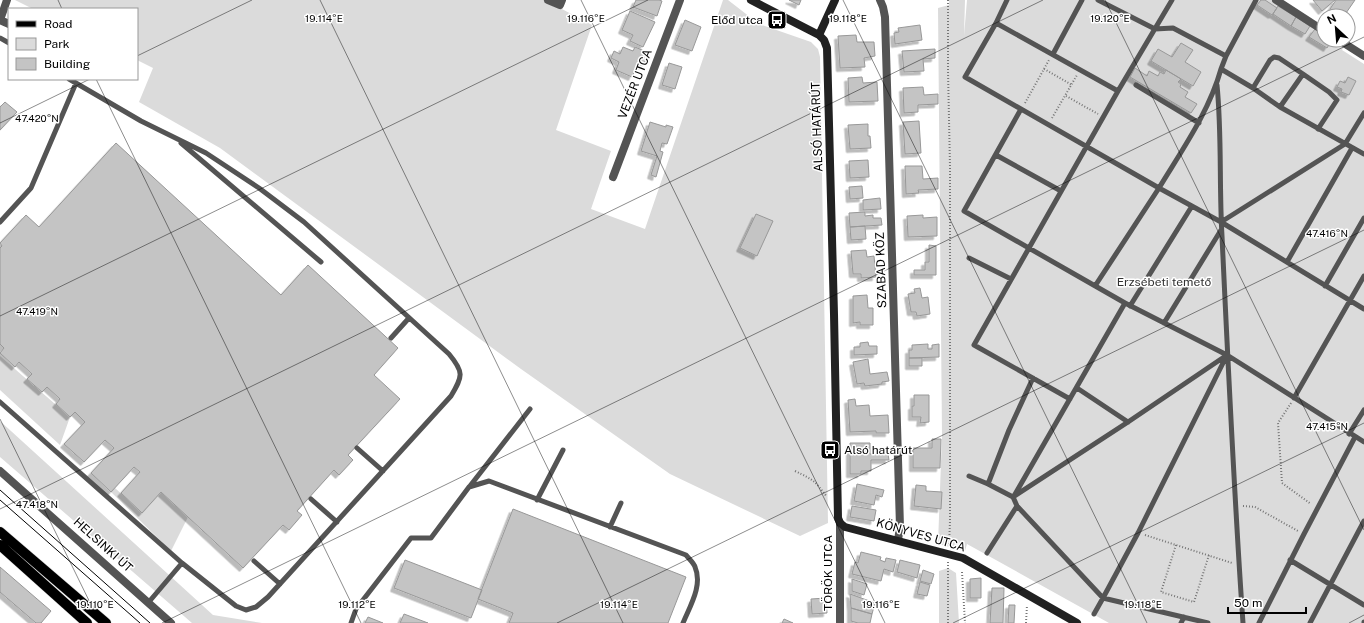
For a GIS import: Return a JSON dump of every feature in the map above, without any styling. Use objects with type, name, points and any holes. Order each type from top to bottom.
[{"type":"main road","points":[[0,532],[106,623]]},
{"type":"main road","points":[[0,545],[87,623]]},
{"type":"street","points":[[0,20],[7,0]]},
{"type":"street","points":[[548,0],[561,3]]},
{"type":"street","name":"VEZÉR UTCA","points":[[613,177],[680,0]]},
{"type":"street","points":[[752,0],[819,35],[836,0]]},
{"type":"street","name":"SZABAD KÖZ","points":[[880,0],[886,17],[900,527],[898,540]]},
{"type":"street","points":[[1276,0],[1316,25]]},
{"type":"street","name":"ALSÓ HATÁRÚT","points":[[819,35],[824,40],[827,48],[838,518],[840,523]]},
{"type":"street","points":[[1352,48],[1364,56]]},
{"type":"street","name":"HELSINKI ÚT","points":[[0,471],[171,623]]},
{"type":"street","name":"KÖNYVES UTCA","points":[[840,523],[845,527],[898,540],[971,562],[1076,623]]},
{"type":"street","name":"TÖRÖK UTCA","points":[[840,523],[840,623]]},
{"type":"lane","points":[[1007,0],[996,23],[965,78],[1221,222],[1364,309]]},
{"type":"lane","points":[[1052,54],[1082,0]]},
{"type":"lane","points":[[1098,0],[1155,29],[1173,28],[1226,56]]},
{"type":"lane","points":[[1070,400],[974,345],[1118,91],[1172,0]]},
{"type":"lane","points":[[1095,286],[1159,188],[1199,123],[1217,85],[1226,56],[1256,0]]},
{"type":"lane","points":[[996,23],[1118,91]]},
{"type":"lane","points":[[1253,88],[1270,60],[1274,57],[1279,58],[1329,92],[1338,100],[1318,129]]},
{"type":"lane","points":[[1221,69],[1253,88],[1280,107],[1364,154]]},
{"type":"lane","points":[[1280,107],[1303,74]]},
{"type":"lane","points":[[0,402],[182,563],[236,606],[246,610],[256,607],[280,584],[451,396],[459,384],[461,373],[457,364],[448,354],[304,222],[259,188],[206,153],[141,121],[71,80]]},
{"type":"lane","points":[[0,222],[31,188],[76,83]]},
{"type":"lane","points":[[1136,85],[1199,123]]},
{"type":"lane","points":[[1217,85],[1219,112],[1221,230],[1227,355],[1243,623]]},
{"type":"lane","points":[[1021,109],[964,211],[1095,286],[1227,355],[1349,434],[1364,442]]},
{"type":"lane","points":[[1221,222],[1345,144],[1364,113]]},
{"type":"lane","points":[[174,137],[321,262]]},
{"type":"lane","points":[[1287,262],[1352,148]]},
{"type":"lane","points":[[996,154],[1061,191]]},
{"type":"lane","points":[[1013,497],[1128,304],[1192,206]]},
{"type":"lane","points":[[1325,286],[1364,218]]},
{"type":"lane","points":[[1164,323],[1221,230]]},
{"type":"lane","points":[[969,258],[1012,279]]},
{"type":"lane","points":[[1294,398],[1364,276]]},
{"type":"lane","points":[[391,338],[409,318]]},
{"type":"lane","points":[[1013,497],[1227,355]]},
{"type":"lane","points":[[1094,614],[1138,533],[1227,355]]},
{"type":"lane","points":[[988,484],[1009,430],[1033,378]]},
{"type":"lane","points":[[1077,388],[1128,422]]},
{"type":"lane","points":[[351,623],[356,609],[411,538],[431,538],[530,409]]},
{"type":"lane","points":[[1349,434],[1364,410]]},
{"type":"lane","points":[[1259,623],[1290,560],[1355,437]]},
{"type":"lane","points":[[357,448],[383,471]]},
{"type":"lane","points":[[537,500],[564,450]]},
{"type":"lane","points":[[969,476],[1013,497],[1017,506],[1103,598],[1208,623]]},
{"type":"lane","points":[[469,487],[489,481],[686,555],[695,566],[698,576],[697,586],[684,623]]},
{"type":"lane","points":[[310,500],[337,522]]},
{"type":"lane","points":[[610,527],[620,503]]},
{"type":"lane","points":[[987,553],[1017,506]]},
{"type":"lane","points":[[1310,623],[1364,521]]},
{"type":"lane","points":[[1290,560],[1364,604]]},
{"type":"lane","points":[[254,561],[280,584]]},
{"type":"lane","points":[[148,603],[182,563]]},
{"type":"lane","points":[[1181,623],[1184,618]]},
{"type":"path","points":[[948,0],[950,166],[950,521],[948,554],[948,623]]},
{"type":"path","points":[[1021,109],[1052,54]]},
{"type":"path","points":[[1044,69],[1072,85]]},
{"type":"path","points":[[1049,125],[1080,70]]},
{"type":"path","points":[[1066,96],[1104,117]]},
{"type":"path","points":[[1294,398],[1278,423],[1282,483],[1317,509]]},
{"type":"path","points":[[795,471],[815,481],[827,497]]},
{"type":"path","points":[[1236,506],[1255,507],[1304,534]]},
{"type":"path","points":[[1138,533],[1239,565]]},
{"type":"path","points":[[1176,545],[1161,592],[1194,602],[1209,556]]},
{"type":"path","points":[[962,572],[965,623]]},
{"type":"path","points":[[1026,623],[1028,595]]},
{"type":"green space","points":[[15,0],[545,0],[592,25],[556,130],[611,151],[591,209],[645,229],[723,0],[728,0],[759,24],[811,42],[818,49],[820,57],[828,523],[800,536],[670,474],[521,369],[220,148],[139,102],[153,68],[138,60],[138,8],[31,8]]},
{"type":"green space","name":"Erzsébeti temető","points":[[949,0],[965,0],[964,36],[967,0],[1271,0],[1316,29],[1316,48],[1343,48],[1342,50],[1364,64],[1364,623],[1109,623],[967,544],[965,551],[938,544],[942,435],[938,8],[949,5]]},
{"type":"green space","points":[[0,356],[70,417],[60,445],[0,390]]},
{"type":"green space","points":[[0,421],[213,615],[262,623],[192,623],[0,457]]},
{"type":"green space","points":[[115,488],[142,513],[161,492],[188,517],[171,551],[111,492]]},
{"type":"green space","points":[[948,568],[956,573],[959,623],[939,623],[939,571]]},
{"type":"building","points":[[636,0],[662,1],[657,16],[633,7]]},
{"type":"building","points":[[789,0],[801,0],[799,5]]},
{"type":"building","points":[[1261,0],[1265,0],[1277,8],[1272,15],[1257,5]]},
{"type":"building","points":[[1313,0],[1335,0],[1326,8],[1320,8]]},
{"type":"building","points":[[1336,0],[1355,0],[1350,8],[1331,8]]},
{"type":"building","points":[[1278,6],[1296,17],[1291,26],[1273,14]]},
{"type":"building","points":[[630,11],[655,22],[643,47],[630,41],[633,35],[622,30]]},
{"type":"building","points":[[1296,17],[1310,26],[1305,34],[1291,26]]},
{"type":"building","points":[[685,20],[701,27],[692,51],[675,45]]},
{"type":"building","points":[[920,25],[922,40],[895,44],[894,33],[899,32],[898,28]]},
{"type":"building","points":[[1315,29],[1316,30],[1316,41],[1309,37]]},
{"type":"building","points":[[856,35],[857,42],[874,42],[875,56],[864,58],[865,67],[840,68],[838,36]]},
{"type":"building","points":[[1181,43],[1193,50],[1185,62],[1201,72],[1193,86],[1151,61],[1158,49],[1172,57]]},
{"type":"building","points":[[623,47],[633,51],[635,47],[649,53],[643,66],[638,64],[632,77],[616,70],[619,62],[611,58],[614,51],[620,54]]},
{"type":"building","points":[[935,49],[935,58],[923,59],[924,71],[904,72],[902,51]]},
{"type":"building","points":[[669,63],[682,67],[675,89],[662,85]]},
{"type":"building","points":[[1135,68],[1147,76],[1149,71],[1158,76],[1160,72],[1164,74],[1166,70],[1181,79],[1178,82],[1181,84],[1180,87],[1188,92],[1185,97],[1197,104],[1191,113],[1130,77]]},
{"type":"building","points":[[862,77],[863,83],[877,82],[878,101],[849,102],[848,78]]},
{"type":"building","points":[[1348,77],[1356,81],[1349,95],[1341,92],[1342,89],[1337,87],[1340,81],[1345,83]]},
{"type":"building","points":[[923,87],[924,95],[938,94],[938,104],[918,105],[918,112],[904,113],[903,88]]},
{"type":"building","points":[[5,102],[17,112],[0,130],[0,107]]},
{"type":"building","points":[[919,121],[921,153],[905,154],[903,122]]},
{"type":"building","points":[[650,122],[666,127],[666,125],[673,127],[667,144],[662,143],[660,151],[663,152],[656,177],[651,175],[657,156],[641,151]]},
{"type":"building","points":[[868,124],[868,136],[870,136],[871,148],[850,149],[848,125]]},
{"type":"building","points":[[116,143],[281,295],[308,265],[398,348],[374,375],[400,399],[348,455],[353,460],[339,475],[334,470],[297,511],[302,515],[289,530],[283,525],[243,568],[161,492],[142,513],[121,493],[140,472],[134,467],[111,492],[91,473],[114,448],[105,440],[84,462],[64,444],[85,422],[75,412],[70,417],[56,404],[60,399],[47,387],[42,392],[27,379],[32,374],[19,362],[15,367],[0,353],[4,348],[0,344],[0,248],[2,246],[0,243],[26,215],[39,227]]},
{"type":"building","points":[[868,160],[869,177],[850,178],[849,161]]},
{"type":"building","points":[[905,166],[922,166],[923,179],[938,178],[938,189],[918,190],[919,193],[906,194]]},
{"type":"building","points":[[862,186],[863,198],[850,199],[849,187]]},
{"type":"building","points":[[880,198],[881,209],[863,210],[863,200]]},
{"type":"building","points":[[865,212],[865,216],[873,215],[873,218],[881,218],[882,225],[850,227],[849,213]]},
{"type":"building","points":[[756,214],[773,221],[757,256],[740,248]]},
{"type":"building","points":[[923,215],[923,218],[937,217],[937,236],[908,237],[907,216]]},
{"type":"building","points":[[865,226],[866,239],[851,240],[850,227]]},
{"type":"building","points":[[929,245],[936,246],[936,275],[914,275],[914,270],[925,270],[925,262],[929,262]]},
{"type":"building","points":[[866,250],[867,257],[874,256],[876,277],[861,278],[861,274],[853,274],[851,251]]},
{"type":"building","points":[[920,288],[922,298],[928,297],[930,314],[917,316],[916,312],[911,312],[908,294],[915,293],[914,289]]},
{"type":"building","points":[[867,295],[868,308],[873,308],[873,325],[860,325],[860,322],[853,323],[853,296]]},
{"type":"building","points":[[868,342],[869,346],[877,346],[877,354],[854,355],[854,347],[860,347],[860,343]]},
{"type":"building","points":[[928,344],[928,349],[932,349],[932,345],[939,344],[939,357],[909,358],[909,350],[912,350],[912,345]]},
{"type":"building","points":[[909,358],[922,358],[922,366],[909,366]]},
{"type":"building","points":[[868,359],[870,374],[887,372],[889,381],[882,382],[882,384],[865,386],[864,383],[857,384],[853,362]]},
{"type":"building","points":[[914,395],[929,395],[929,422],[920,423],[921,417],[912,417]]},
{"type":"building","points":[[855,399],[856,406],[869,405],[870,416],[888,415],[889,433],[876,433],[876,431],[850,432],[848,400]]},
{"type":"building","points":[[932,439],[941,439],[940,468],[913,468],[913,448],[932,448]]},
{"type":"building","points":[[850,443],[870,443],[870,454],[888,454],[889,460],[871,460],[871,471],[861,471],[861,474],[850,474]]},
{"type":"building","points":[[857,484],[884,490],[882,497],[876,495],[874,505],[854,501]]},
{"type":"building","points":[[916,485],[926,486],[926,491],[942,492],[941,509],[914,506]]},
{"type":"building","points":[[852,506],[876,510],[874,521],[850,517]]},
{"type":"building","points":[[513,509],[686,577],[668,623],[509,623],[513,613],[478,599]]},
{"type":"building","points":[[861,552],[881,557],[880,560],[885,562],[886,558],[896,560],[893,572],[884,569],[881,581],[852,574],[855,562],[858,563]]},
{"type":"building","points":[[405,560],[482,590],[471,618],[394,588]]},
{"type":"building","points":[[900,560],[920,565],[917,578],[897,572]]},
{"type":"building","points":[[0,567],[51,611],[41,623],[36,623],[0,592]]},
{"type":"building","points":[[923,570],[934,574],[931,584],[920,581]]},
{"type":"building","points":[[981,578],[981,598],[970,598],[970,579]]},
{"type":"building","points":[[852,579],[867,584],[864,595],[852,591]]},
{"type":"building","points":[[920,582],[930,585],[927,596],[917,594]]},
{"type":"building","points":[[992,588],[1004,588],[1003,623],[990,623]]},
{"type":"building","points":[[850,594],[875,603],[872,614],[851,608]]},
{"type":"building","points":[[826,598],[827,613],[812,614],[811,599]]},
{"type":"building","points":[[1009,605],[1015,605],[1014,623],[1008,623]]},
{"type":"building","points":[[851,608],[872,614],[870,623],[858,623],[851,621]]},
{"type":"building","points":[[404,614],[428,623],[400,623]]},
{"type":"building","points":[[368,617],[383,623],[365,623]]},
{"type":"building","points":[[784,619],[793,623],[782,623]]},
{"type":"tram line","points":[[0,490],[150,623]]},
{"type":"tram line","points":[[0,500],[140,623]]},
{"type":"place","name":"Előd utca","points":[[777,20]]},
{"type":"place","name":"Alsó határút","points":[[830,450]]}]
